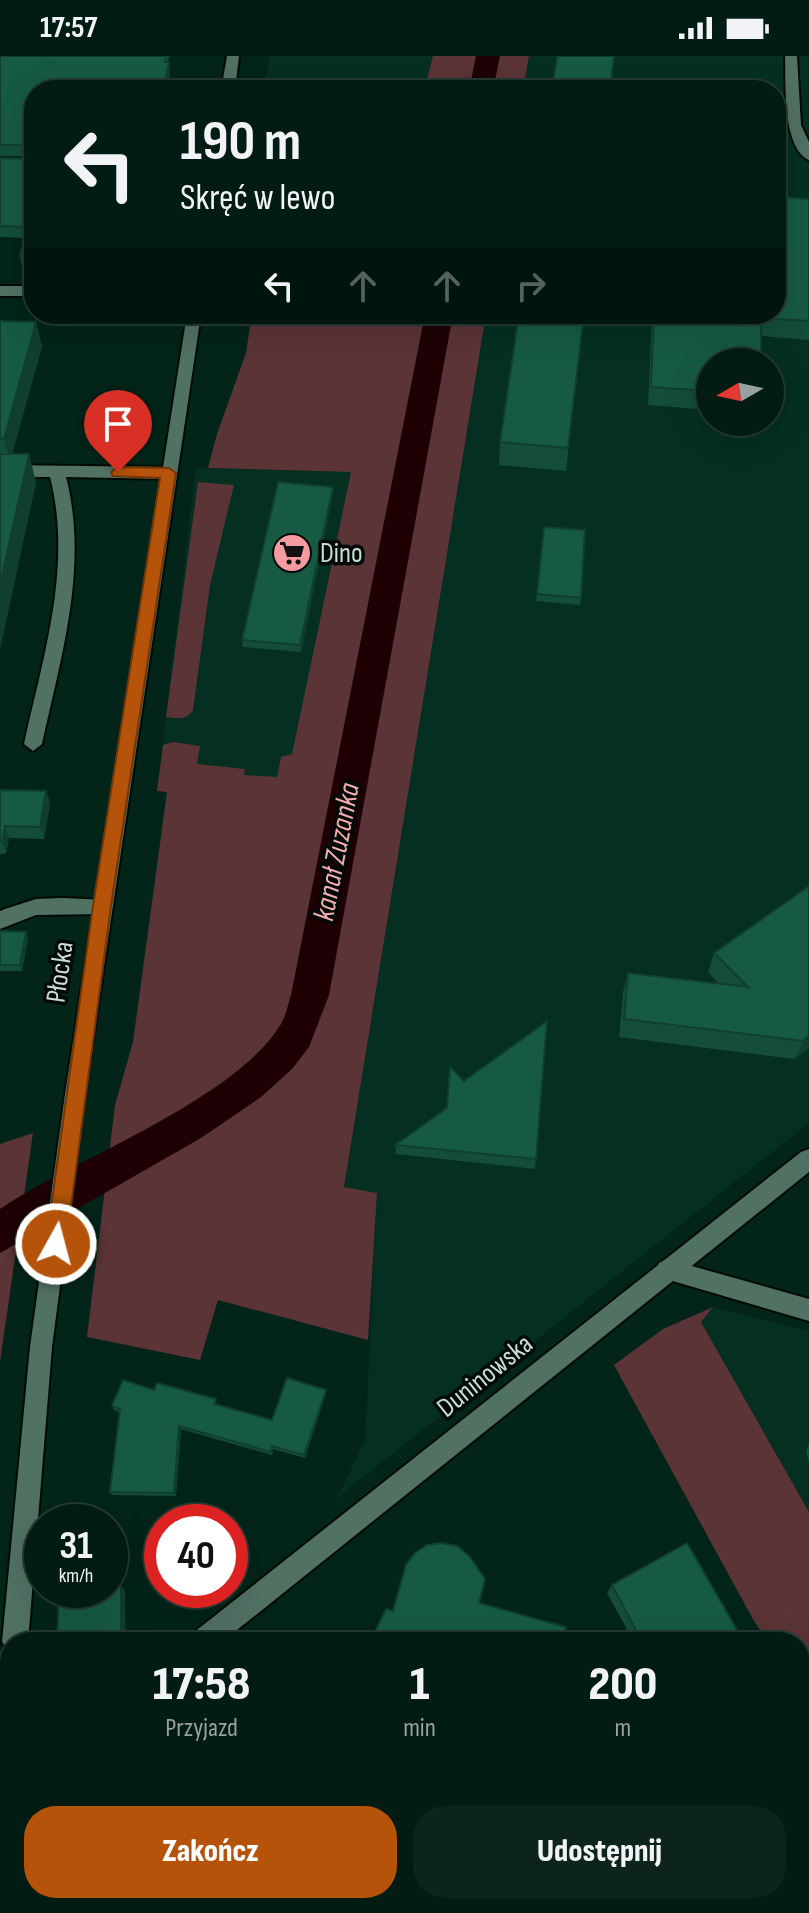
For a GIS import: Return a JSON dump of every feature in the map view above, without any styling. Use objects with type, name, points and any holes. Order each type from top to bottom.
[{"type":"street","points":[[229,80],[233,56]]},
{"type":"street","points":[[791,56],[794,125],[809,156]]},
{"type":"street","points":[[0,291],[24,291]]},
{"type":"street","name":"Płocka","points":[[16,1632],[41,1347],[66,1160],[192,324]]},
{"type":"street","points":[[0,471],[169,473]]},
{"type":"street","points":[[33,744],[64,601],[67,511],[57,472]]},
{"type":"street","points":[[0,921],[33,906],[102,906]]},
{"type":"street","name":"Duninowska","points":[[214,1632],[809,1159]]},
{"type":"street","points":[[667,1270],[809,1310]]},
{"type":"shaded area","points":[[269,56],[433,56],[427,80],[266,80]]},
{"type":"shaded area","points":[[433,56],[529,56],[525,80],[427,80]]},
{"type":"shaded area","points":[[529,56],[809,56],[809,1123],[337,1498],[365,1440],[377,1194],[344,1187],[484,324],[786,324],[786,80],[525,80]]},
{"type":"shaded area","points":[[484,324],[344,1187],[377,1193],[368,1340],[218,1300],[200,1360],[87,1337],[115,1105],[133,1042],[167,792],[157,791],[163,745],[173,742],[200,746],[197,764],[245,769],[244,775],[277,777],[281,757],[292,754],[351,472],[208,468],[246,353],[250,326]]},
{"type":"shaded area","points":[[196,468],[351,472],[285,793],[157,791]]},
{"type":"shaded area","points":[[198,482],[234,485],[210,585],[193,710],[184,717],[166,717]]},
{"type":"shaded area","points":[[33,1133],[0,1362],[0,1144]]},
{"type":"shaded area","points":[[713,1307],[809,1331],[809,1512],[701,1321]]},
{"type":"shaded area","points":[[713,1307],[701,1322],[809,1512],[809,1632],[762,1632],[614,1365],[663,1329]]},
{"type":"building","points":[[0,56],[166,56],[165,62],[169,62],[166,80],[24,80],[24,145],[0,145]]},
{"type":"building","points":[[557,56],[614,56],[611,80],[553,80]]},
{"type":"building","points":[[0,158],[24,159],[24,227],[0,226]]},
{"type":"building","points":[[786,198],[809,199],[809,321],[786,320]]},
{"type":"building","points":[[0,321],[35,324],[4,439],[0,439]]},
{"type":"building","points":[[518,324],[583,324],[568,448],[500,442]]},
{"type":"building","points":[[654,324],[761,324],[761,348],[696,348],[696,390],[651,387]]},
{"type":"building","points":[[0,454],[29,454],[0,585]]},
{"type":"building","name":"Dino","points":[[278,482],[333,487],[300,645],[242,640]]},
{"type":"building","points":[[544,527],[585,530],[581,598],[537,594]]},
{"type":"building","points":[[0,790],[46,791],[40,827],[5,826],[0,841]]},
{"type":"building","points":[[809,886],[809,1036],[803,1041],[624,1019],[628,973],[748,987],[714,953]]},
{"type":"building","points":[[0,931],[26,932],[20,965],[0,965]]},
{"type":"building","points":[[547,1021],[536,1159],[395,1145],[447,1108],[450,1067],[464,1081]]},
{"type":"building","points":[[287,1378],[326,1390],[304,1455],[272,1446],[271,1452],[179,1426],[174,1493],[110,1492],[120,1409],[112,1406],[123,1380],[154,1390],[157,1383],[216,1399],[214,1404],[272,1420]]},
{"type":"building","points":[[442,1543],[457,1546],[470,1557],[485,1579],[479,1603],[566,1627],[565,1632],[375,1632],[386,1609],[393,1611],[406,1565],[415,1553],[427,1545]]},
{"type":"building","points":[[687,1543],[738,1632],[637,1632],[612,1585]]},
{"type":"building","points":[[58,1608],[121,1608],[121,1632],[57,1632]]},
{"type":"waterway","name":"kanał Zuzanka","points":[[483,80],[488,56]]},
{"type":"waterway","name":"kanał Zuzanka","points":[[0,1233],[52,1199],[213,1109],[268,1067],[297,1031],[310,995],[437,324]]},
{"type":"place","name":"Dino","points":[[292,553]]},
{"type":"route","points":[[56,1244],[102,906],[169,473],[118,472]]}]
